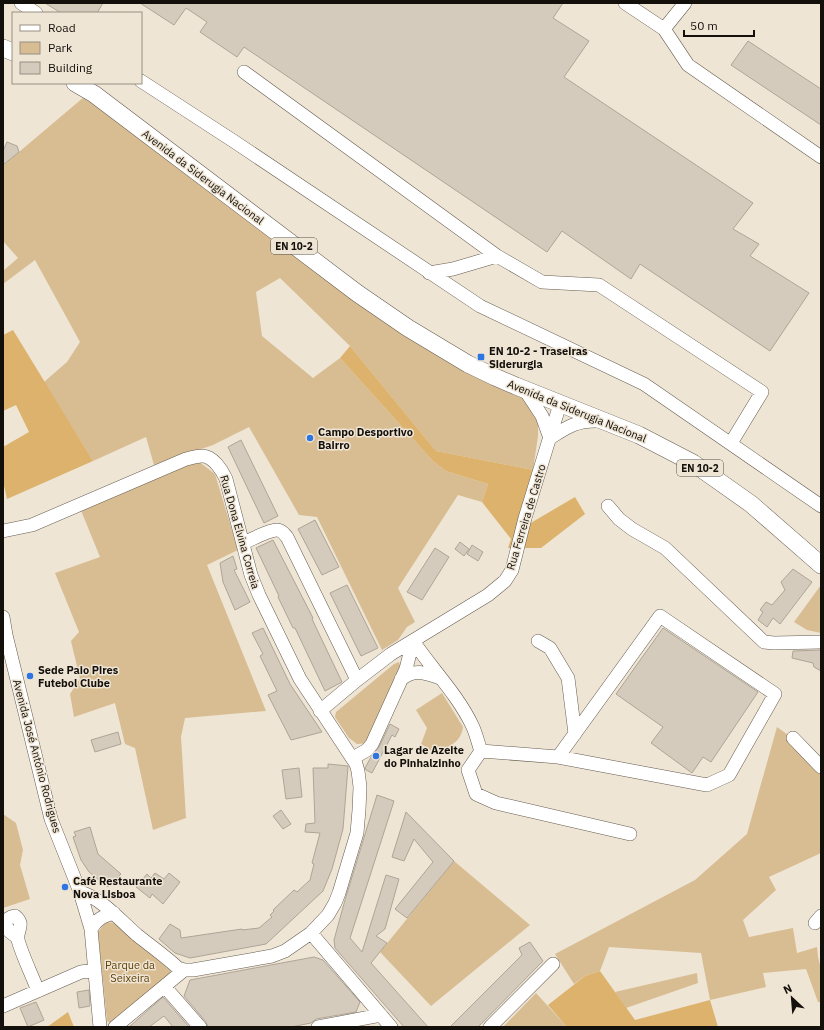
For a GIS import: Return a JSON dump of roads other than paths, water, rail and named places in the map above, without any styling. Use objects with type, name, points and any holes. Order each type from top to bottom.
[{"type":"main road","name":"Avenida da Siderugia Nacional","points":[[77,84],[94,94],[370,302],[408,328],[468,364],[525,390],[639,435],[694,463],[751,504],[821,565]]},
{"type":"street","points":[[21,3],[34,12]]},
{"type":"street","points":[[625,3],[664,30],[688,65],[821,157]]},
{"type":"street","points":[[664,30],[685,3]]},
{"type":"street","points":[[244,72],[497,256],[542,282],[599,285],[762,392],[731,443]]},
{"type":"street","points":[[142,82],[480,306],[644,384],[821,506]]},
{"type":"street","points":[[430,273],[453,269],[497,256]]},
{"type":"street","points":[[525,390],[542,416],[550,438],[570,425],[590,420],[604,421]]},
{"type":"street","name":"Rua Ferreira de Castro","points":[[320,711],[391,654],[488,595],[505,580],[512,570],[525,518],[560,404]]},
{"type":"street","name":"Rua Dona Elvina Correia","points":[[3,531],[32,525],[186,459],[204,456],[213,461],[221,469],[226,479],[251,575],[259,595],[300,678],[320,711],[353,758]]},
{"type":"street","points":[[608,506],[632,529],[665,548],[764,642],[821,642]]},
{"type":"street","points":[[243,544],[272,531],[277,530],[284,533],[291,544],[357,680]]},
{"type":"street","points":[[481,751],[558,757],[707,785],[729,775],[775,694],[660,616],[558,757]]},
{"type":"street","name":"Avenida José António Rodrigues","points":[[3,617],[4,636],[51,819],[80,892],[91,929],[100,1027]]},
{"type":"street","points":[[80,892],[114,913],[178,968],[184,970],[194,970],[272,956],[285,951],[311,933],[328,915],[335,903],[357,833],[360,787],[358,771],[353,758],[367,750],[372,744],[407,665],[413,641]]},
{"type":"street","points":[[413,641],[445,683],[472,725],[481,751]]},
{"type":"street","points":[[538,641],[550,648],[568,678],[575,734]]},
{"type":"street","points":[[391,654],[397,656],[407,665]]},
{"type":"street","points":[[401,680],[407,675],[423,672],[445,683]]},
{"type":"street","points":[[793,738],[821,767]]},
{"type":"street","points":[[481,751],[468,770],[476,794],[496,803],[630,834]]},
{"type":"street","points":[[91,929],[94,923],[99,919],[114,913]]},
{"type":"street","points":[[311,933],[391,1027]]},
{"type":"street","points":[[18,938],[38,991]]},
{"type":"street","points":[[490,1027],[553,964]]},
{"type":"street","points":[[3,1006],[81,972],[95,970]]},
{"type":"street","points":[[115,1027],[184,970]]},
{"type":"street","points":[[165,987],[200,1027]]},
{"type":"street","points":[[318,1027],[381,1015]]},
{"type":"place","name":"EN 10-2 - Traseiras Siderurgia","points":[[481,357]]},
{"type":"place","name":"Campo Desportivo Bairro","points":[[310,438]]},
{"type":"place","name":"Sede Paio Pires Futebol Clube","points":[[30,676]]},
{"type":"place","name":"Lagar de Azeite do Pinhalzinho","points":[[376,756]]},
{"type":"place","name":"Café Restaurante Nova Lisboa","points":[[65,887]]},
{"type":"park label","name":"Parque da Seixeira","points":[[130,971]]}]
